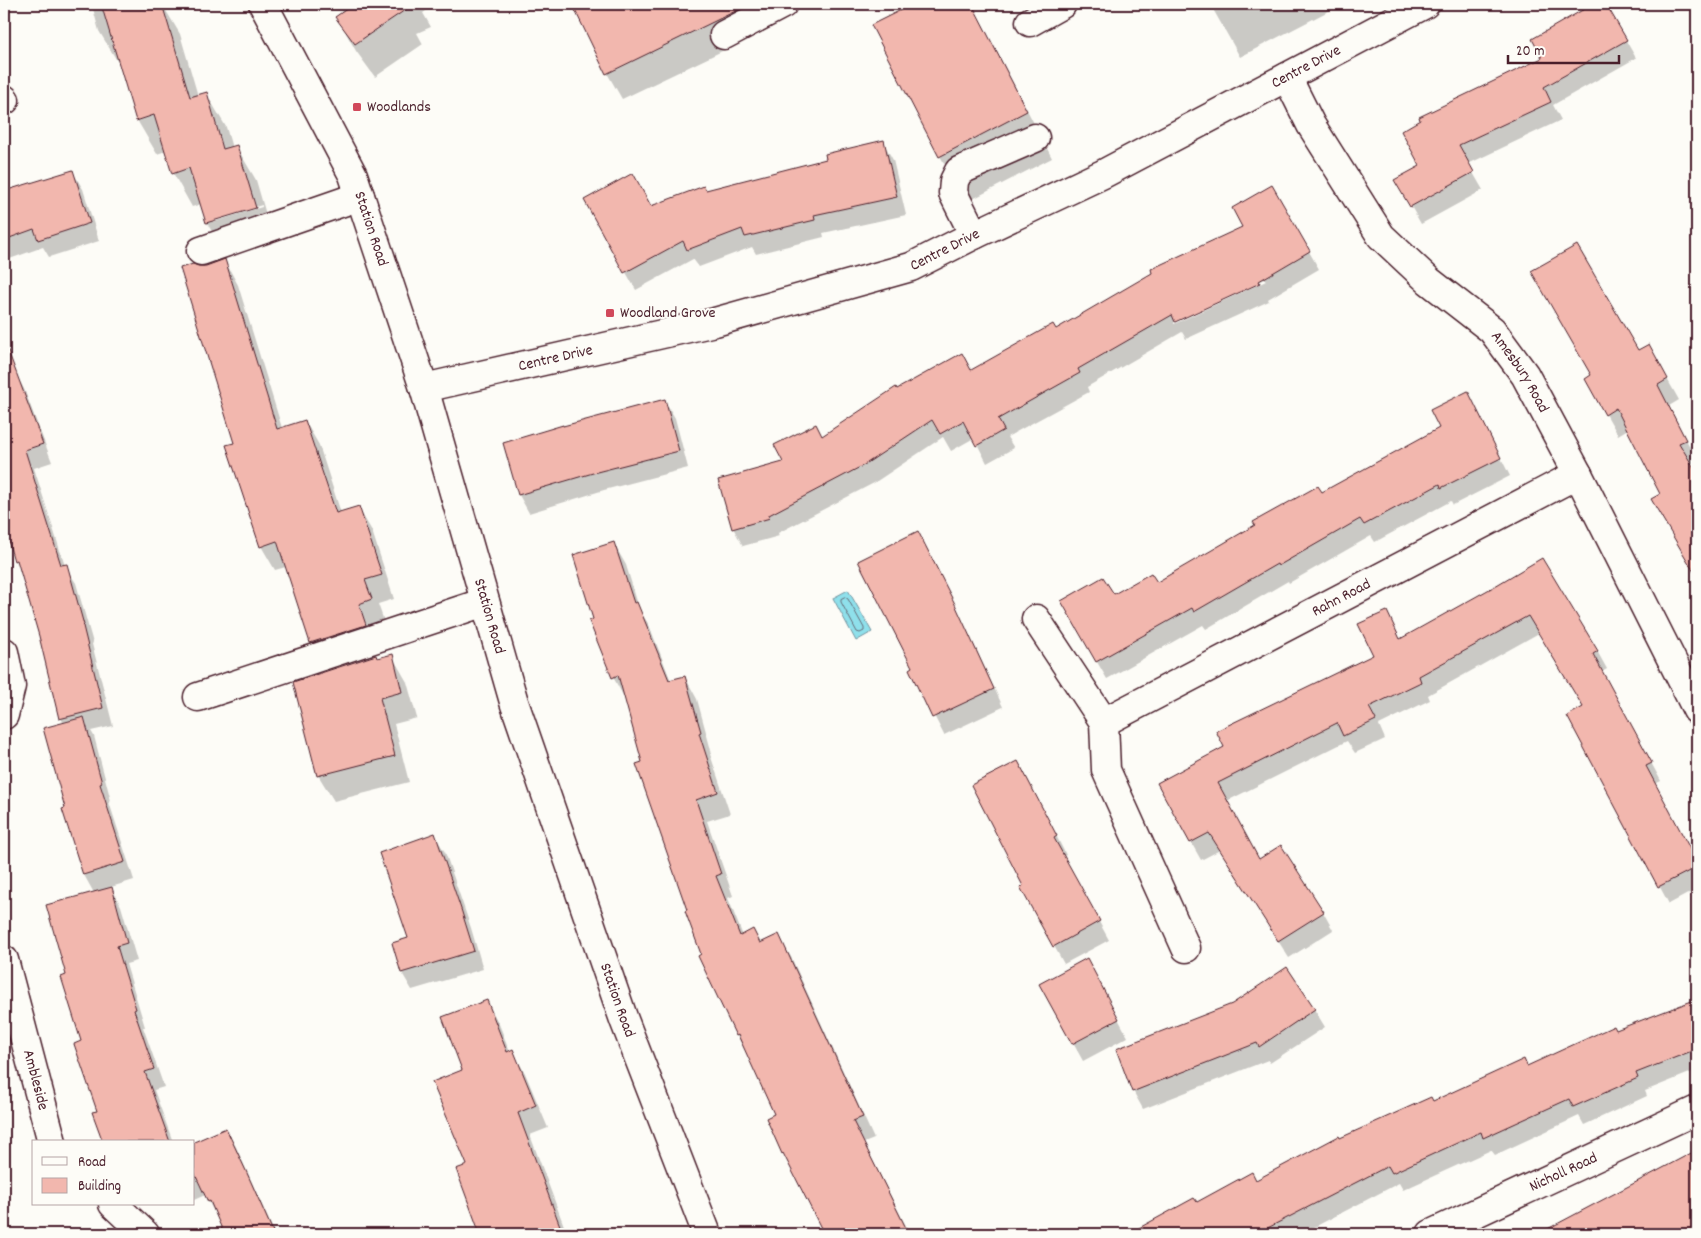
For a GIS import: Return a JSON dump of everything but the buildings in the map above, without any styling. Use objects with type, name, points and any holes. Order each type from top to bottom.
[{"type":"street","name":"Station Road","points":[[263,4],[353,175],[424,388],[514,702],[624,1020],[707,1234]]},
{"type":"street","points":[[724,35],[783,4]]},
{"type":"street","points":[[1030,22],[1062,4]]},
{"type":"street","name":"Centre Drive","points":[[424,388],[734,317],[911,267],[1103,174],[1425,4]]},
{"type":"street","name":"Amesbury Road","points":[[1287,77],[1311,125],[1381,236],[1429,281],[1492,330],[1525,375],[1578,474],[1697,710]]},
{"type":"street","points":[[974,235],[952,193],[954,181],[959,171],[1034,138]]},
{"type":"street","points":[[201,251],[360,196]]},
{"type":"street","name":"Rahn Road","points":[[1104,722],[1578,474]]},
{"type":"street","points":[[198,697],[485,602]]},
{"type":"street","points":[[1036,618],[1104,722],[1106,770],[1186,948]]},
{"type":"street","points":[[4,652],[11,686],[4,715]]},
{"type":"street","name":"Ambleside","points":[[4,960],[51,1140]]},
{"type":"street","name":"Nicholl Road","points":[[1431,1234],[1697,1110]]},
{"type":"street","points":[[115,1206],[145,1234]]},
{"type":"water","points":[[848,590],[872,632],[856,641],[833,598]]},
{"type":"place","name":"Woodlands","points":[[357,107]]},
{"type":"place","name":"Woodland Grove","points":[[610,313]]}]
